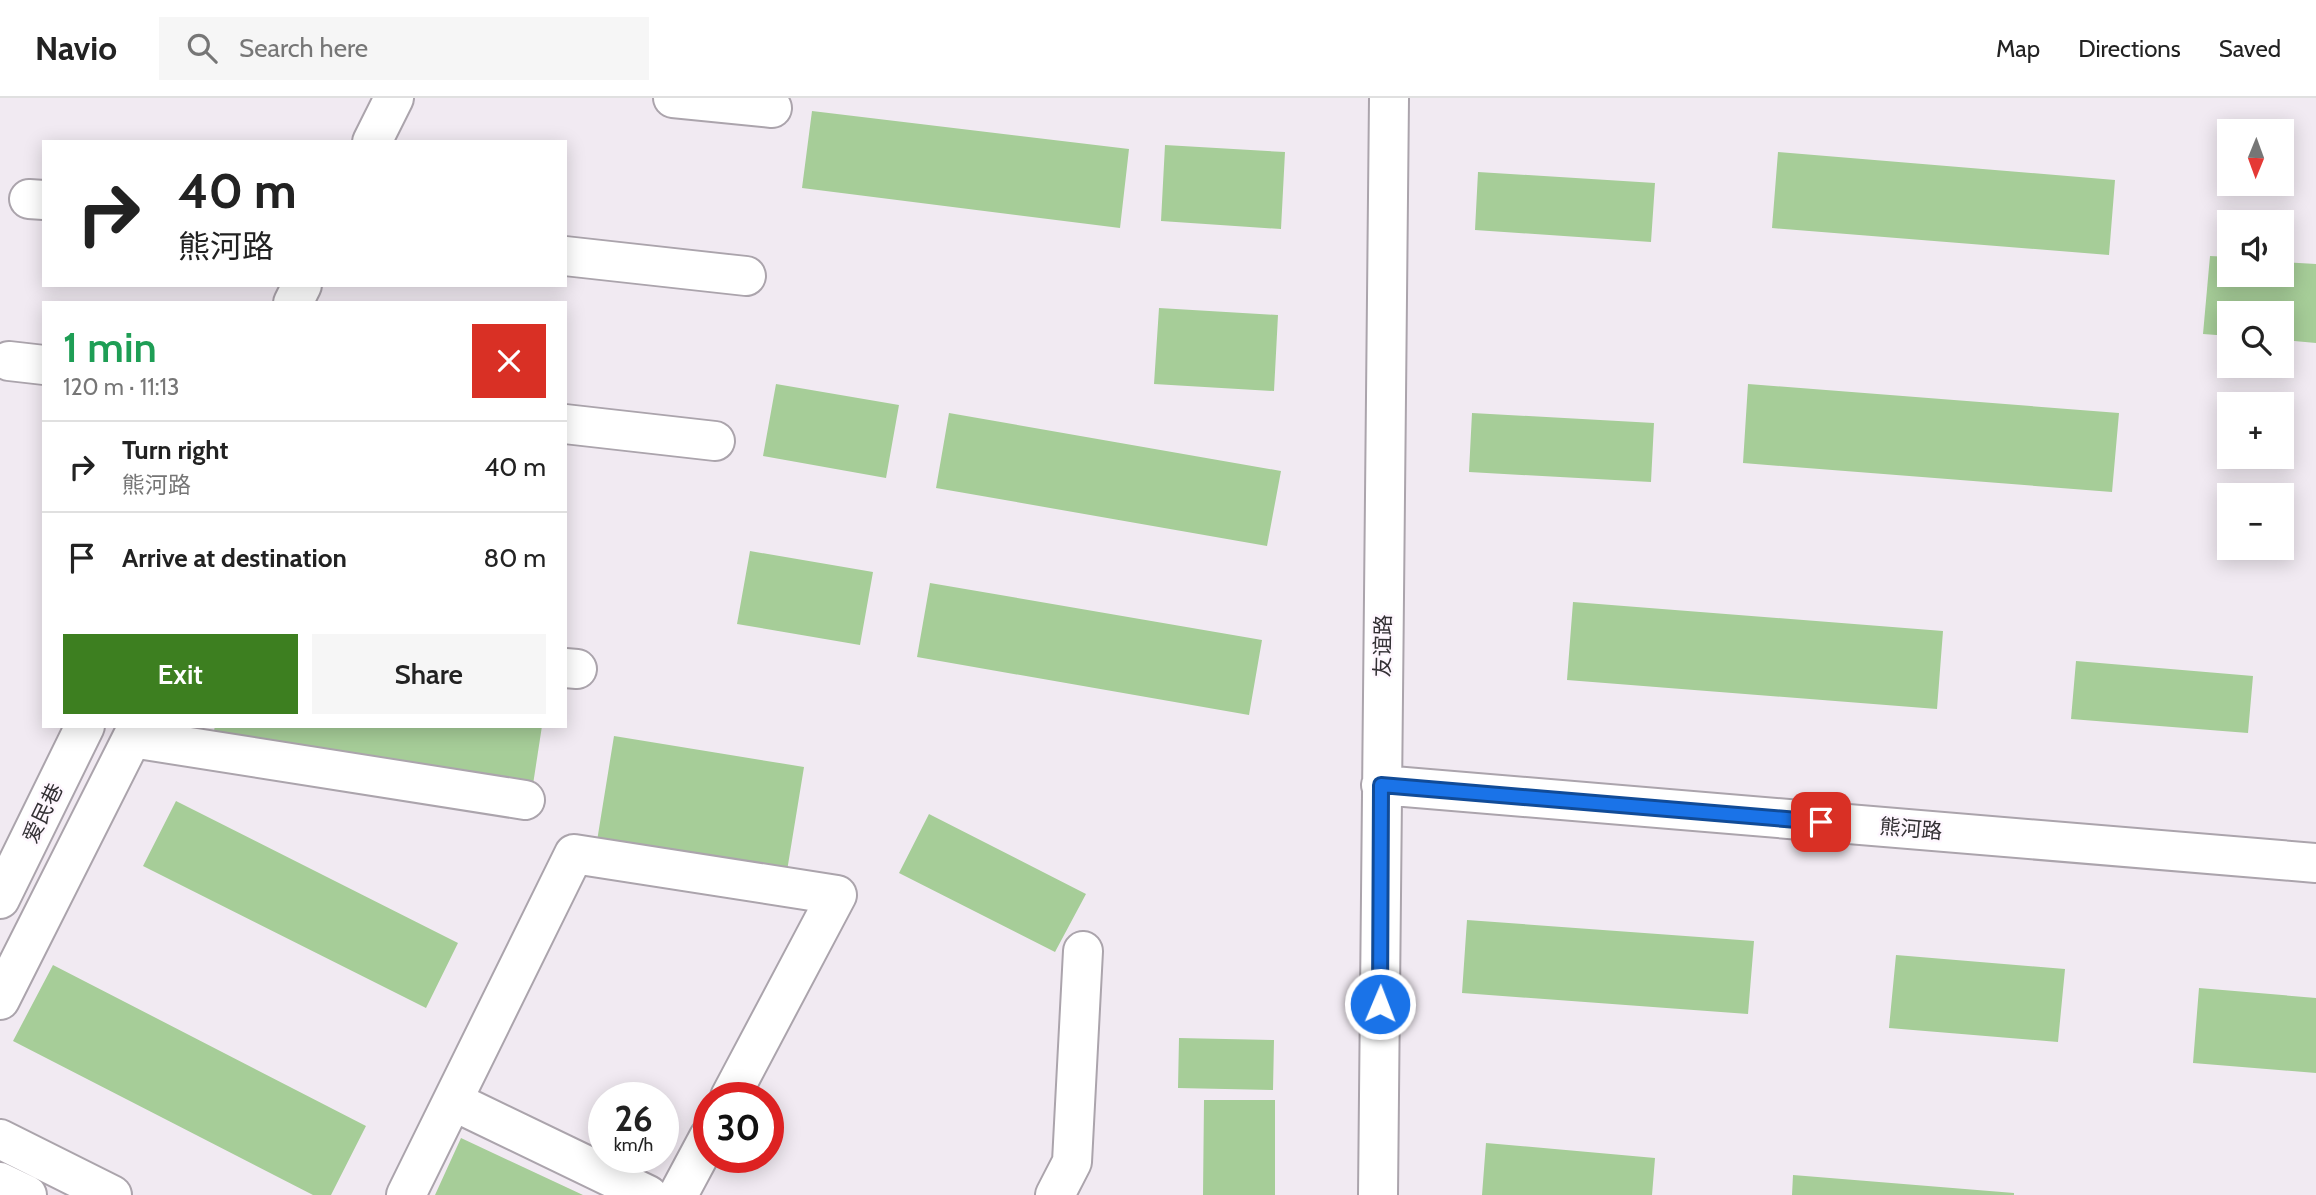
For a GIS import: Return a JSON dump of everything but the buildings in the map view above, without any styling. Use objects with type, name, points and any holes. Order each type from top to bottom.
[{"type":"main road","points":[[373,140],[394,98]]},
{"type":"main road","points":[[673,98],[772,108]]},
{"type":"main road","name":"友谊路","points":[[1378,1195],[1389,98]]},
{"type":"main road","points":[[567,256],[746,276]]},
{"type":"main road","points":[[567,424],[715,441]]},
{"type":"main road","name":"爱民巷","points":[[0,900],[84,728]]},
{"type":"main road","points":[[0,1000],[132,738],[525,800]]},
{"type":"main road","name":"熊河路","points":[[1381,785],[2316,863]]},
{"type":"main road","points":[[406,1195],[573,854],[836,895],[738,1082]]},
{"type":"main road","points":[[1055,1195],[1072,1162],[1083,951]]},
{"type":"main road","points":[[453,1101],[648,1195]]},
{"type":"main road","points":[[0,1139],[112,1195]]},
{"type":"main road","points":[[678,1195],[693,1167]]},
{"type":"main road","points":[[0,1182],[27,1195]]},
{"type":"route","points":[[1380,1004],[1381,785],[1821,822]]}]
